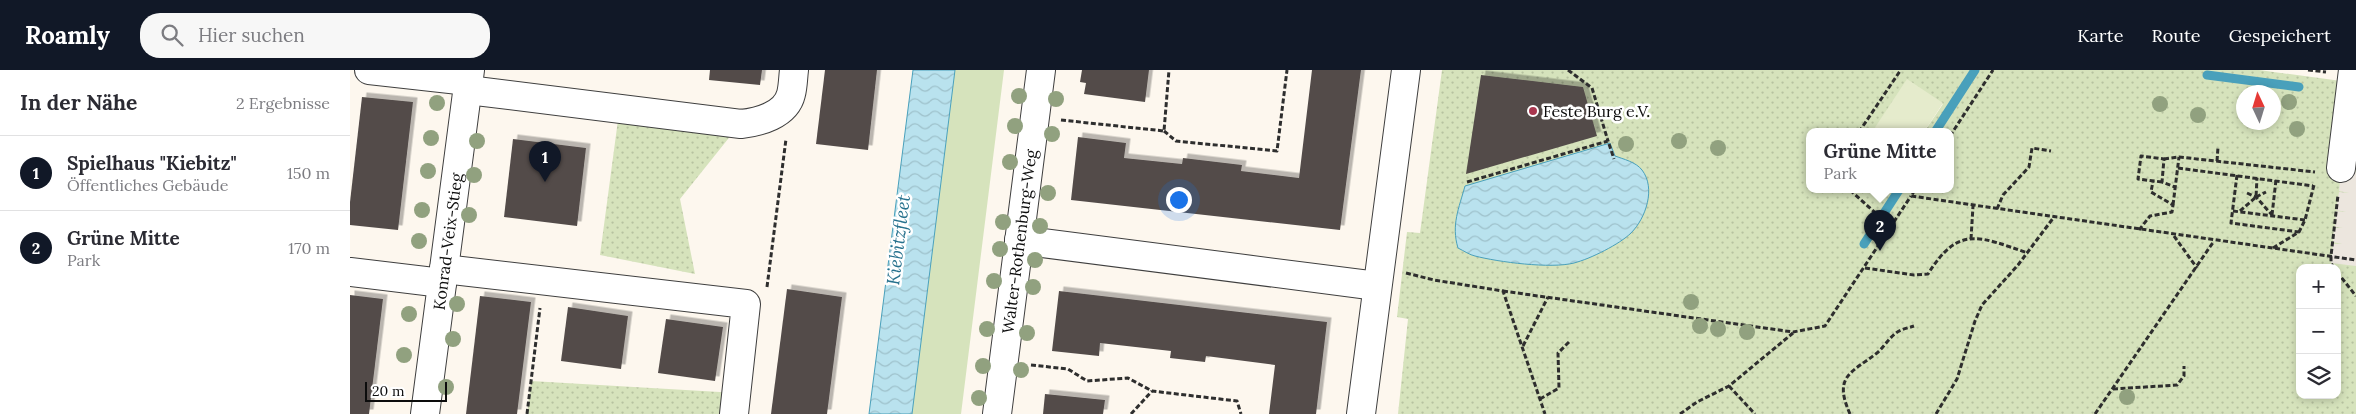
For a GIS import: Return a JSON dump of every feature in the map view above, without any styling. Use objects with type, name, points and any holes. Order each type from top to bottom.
[{"type":"street","points":[[369,70],[468,80],[729,124],[754,122],[769,118],[779,111],[792,83]]},
{"type":"street","name":"Walter-Rothenburg-Weg","points":[[997,414],[1041,70]]},
{"type":"street","points":[[1361,414],[1406,70]]},
{"type":"street","points":[[2333,170],[2353,70]]},
{"type":"street","name":"Konrad-Veix-Stieg","points":[[425,414],[468,80]]},
{"type":"street","points":[[1019,240],[1377,286]]},
{"type":"street","points":[[350,272],[544,280],[746,304],[734,414]]},
{"type":"path","points":[[1164,131],[1169,70]]},
{"type":"path","points":[[1035,117],[1164,131],[1176,141],[1277,151],[1287,70]]},
{"type":"path","points":[[1568,70],[1592,88],[1614,159]]},
{"type":"path","points":[[1954,130],[1993,70]]},
{"type":"path","points":[[1862,128],[1900,71]]},
{"type":"path","points":[[746,304],[766,289],[792,83]]},
{"type":"path","points":[[1467,182],[1608,141]]},
{"type":"path","points":[[2217,161],[2218,147]]},
{"type":"path","points":[[1997,209],[2003,195],[2029,167],[2032,148],[2051,151]]},
{"type":"path","points":[[2175,187],[2162,182],[2138,179],[2141,156],[2164,159],[2179,157],[2333,170]]},
{"type":"path","points":[[2139,230],[2150,216],[2172,212],[2179,157]]},
{"type":"path","points":[[2162,182],[2164,159]]},
{"type":"path","points":[[2178,168],[2314,186]]},
{"type":"path","points":[[2272,248],[2299,232],[2305,220],[2314,186],[2333,170]]},
{"type":"path","points":[[2331,264],[2333,170]]},
{"type":"path","points":[[2237,175],[2231,223],[2299,232]]},
{"type":"path","points":[[2256,197],[2257,178]]},
{"type":"path","points":[[2272,215],[2276,180]]},
{"type":"path","points":[[2153,181],[2151,192],[2173,205]]},
{"type":"path","points":[[2240,212],[2256,197],[2266,192]]},
{"type":"path","points":[[1853,193],[1892,227]]},
{"type":"path","points":[[1377,286],[1401,272],[1434,280],[1503,291],[1794,332],[1825,326],[1914,193]]},
{"type":"path","points":[[2247,193],[2256,197],[2272,215]]},
{"type":"path","points":[[1911,196],[2356,260]]},
{"type":"path","points":[[1971,238],[1973,206]]},
{"type":"path","points":[[2233,211],[2305,220]]},
{"type":"path","points":[[1936,414],[1956,379],[1982,304],[2028,253],[2054,218]]},
{"type":"path","points":[[2174,235],[2197,268]]},
{"type":"path","points":[[1865,268],[1914,276],[1928,274],[1950,246],[1971,238],[1986,239],[2028,253]]},
{"type":"path","points":[[2095,414],[2197,268],[2214,240]]},
{"type":"path","points":[[2341,277],[2356,296]]},
{"type":"path","points":[[527,414],[544,280]]},
{"type":"path","points":[[1503,291],[1545,414]]},
{"type":"path","points":[[1523,346],[1548,297]]},
{"type":"path","points":[[1850,414],[1843,394],[1844,382],[1854,367],[1878,352],[1896,333],[1914,326]]},
{"type":"path","points":[[1680,414],[1711,393],[1729,386],[1794,332]]},
{"type":"path","points":[[1540,399],[1559,388],[1558,353],[1569,342]]},
{"type":"path","points":[[1004,361],[1068,369],[1088,380],[1128,378],[1152,391],[1237,401],[1241,414]]},
{"type":"path","points":[[2113,390],[2177,385],[2184,376],[2184,366]]},
{"type":"path","points":[[1729,386],[1755,414]]},
{"type":"path","points":[[1131,414],[1152,391]]},
{"type":"green space","points":[[955,70],[1004,70],[961,414],[912,414]]},
{"type":"green space","points":[[1442,70],[2259,70],[2356,83],[2356,414],[1398,414],[1408,319],[1397,317],[1407,232],[1420,233]]},
{"type":"green space","points":[[1907,79],[1943,103],[1927,128],[1875,128]]},
{"type":"green space","points":[[618,120],[732,134],[680,199],[695,274],[600,255]]},
{"type":"green space","points":[[531,381],[737,393],[734,414],[527,414]]},
{"type":"shaded area","points":[[2341,171],[2356,172],[2356,266],[2331,263],[2333,244],[2342,244],[2333,242],[2334,228],[2343,228],[2335,227],[2336,211],[2346,212],[2336,210],[2339,192],[2349,193],[2339,191]]},
{"type":"water","name":"Kiebitzfleet","points":[[913,70],[955,70],[912,414],[869,414]]},
{"type":"water","points":[[1610,143],[1615,156],[1633,163],[1642,170],[1646,177],[1649,194],[1641,219],[1631,233],[1620,242],[1581,261],[1564,265],[1524,264],[1485,258],[1471,255],[1458,248],[1455,232],[1458,209],[1465,186]]},
{"type":"building","points":[[710,70],[762,70],[760,85],[709,80]]},
{"type":"building","points":[[825,70],[877,70],[868,150],[816,144]]},
{"type":"building","points":[[1082,70],[1149,70],[1145,102],[1084,94],[1086,83],[1080,82]]},
{"type":"building","points":[[1312,70],[1361,70],[1340,230],[1071,200],[1078,137],[1126,143],[1124,158],[1182,164],[1183,158],[1242,165],[1241,171],[1299,178]]},
{"type":"building","name":"Feste Burg e.V.","points":[[1481,75],[1583,87],[1597,136],[1466,174]]},
{"type":"building","points":[[362,97],[413,102],[398,230],[350,225],[350,202]]},
{"type":"building","points":[[513,139],[586,148],[577,226],[504,217]]},
{"type":"building","points":[[787,289],[842,297],[827,414],[771,414]]},
{"type":"building","points":[[1059,291],[1327,322],[1316,414],[1269,414],[1275,365],[1206,356],[1205,362],[1170,358],[1171,351],[1100,343],[1099,356],[1052,351]]},
{"type":"building","points":[[350,295],[383,299],[369,414],[350,414]]},
{"type":"building","points":[[480,296],[531,302],[517,414],[466,414]]},
{"type":"building","points":[[568,307],[628,316],[621,369],[561,361]]},
{"type":"building","points":[[666,319],[723,327],[715,381],[658,373]]},
{"type":"building","points":[[1045,394],[1105,400],[1103,414],[1043,414]]},
{"type":"waterway","points":[[1938,128],[1975,70]]},
{"type":"waterway","points":[[2207,75],[2299,87]]},
{"type":"waterway","points":[[1864,244],[1897,193]]},
{"type":"place","name":"Feste Burg e.V.","points":[[1533,111]]},
{"type":"place","name":"Spielhaus \"Kiebitz\"","points":[[545,182]]},
{"type":"place","name":"Grüne Mitte","points":[[1880,251]]}]
